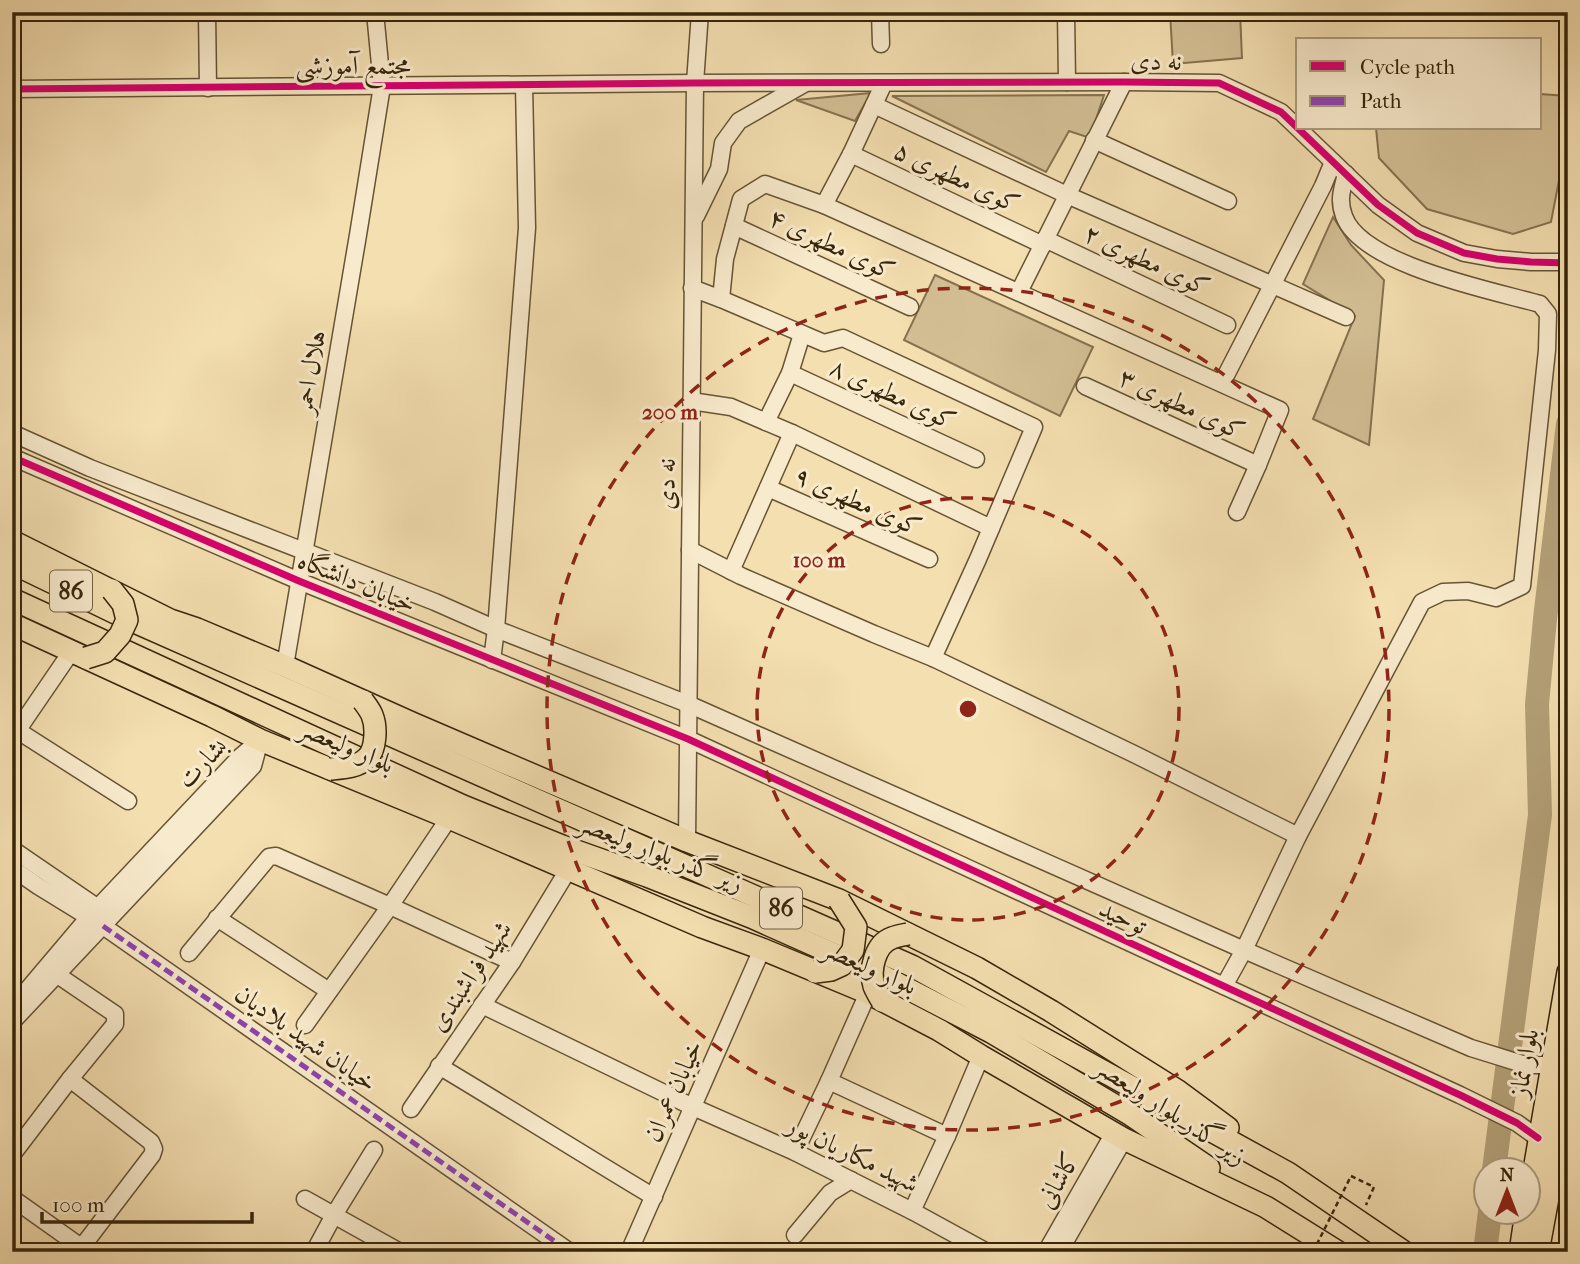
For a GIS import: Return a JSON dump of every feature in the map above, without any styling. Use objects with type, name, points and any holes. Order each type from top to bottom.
[{"type":"main road","name":"بلوار ولیعصر","points":[[12,541],[170,620],[285,666],[687,841],[839,900],[977,968],[1167,1083],[1288,1173],[1404,1252]]},
{"type":"main road","name":"بلوار ولیعصر","points":[[12,563],[130,620],[912,966],[1288,1173]]},
{"type":"main road","points":[[79,655],[105,652],[120,635],[127,620],[123,604],[112,590]]},
{"type":"main road","name":"زیر گذر بلوار ولیعصر","points":[[12,599],[463,806],[739,912],[881,975],[991,1032],[1131,1115],[1266,1207]]},
{"type":"main road","name":"بلوار ولیعصر","points":[[12,624],[260,740],[702,927],[762,949],[875,997],[939,1030],[1119,1136],[1266,1207],[1338,1252]]},
{"type":"main road","points":[[330,769],[349,768],[368,758],[375,733],[372,715],[363,701]]},
{"type":"main road","points":[[815,972],[842,965],[853,950],[856,927],[839,900]]},
{"type":"main road","points":[[875,997],[872,978],[875,957],[889,938],[908,934]]},
{"type":"main road","name":"بلوار نماز","points":[[1535,1156],[1568,972]]},
{"type":"main road","name":"بلوار نماز","points":[[1538,1252],[1568,1089]]},
{"type":"main road","points":[[1520,1252],[1524,1226]]},
{"type":"street","points":[[207,12],[208,88]]},
{"type":"street","name":"هلال احمر","points":[[285,666],[382,86],[375,12]]},
{"type":"street","points":[[695,83],[701,12]]},
{"type":"street","points":[[880,12],[881,44]]},
{"type":"street","points":[[1066,12],[1067,82]]},
{"type":"street","points":[[1019,292],[1124,82]]},
{"type":"street","name":"مجتمع آموزشی","points":[[12,89],[695,83]]},
{"type":"street","name":"نه دی","points":[[687,841],[695,83],[1219,83],[1281,112],[1296,126]]},
{"type":"street","points":[[693,222],[719,169],[723,143],[739,121],[806,83]]},
{"type":"street","points":[[824,205],[884,83]]},
{"type":"street","points":[[492,660],[527,228],[524,85]]},
{"type":"street","points":[[874,105],[1067,195],[1346,317]]},
{"type":"street","name":"نه دی","points":[[1300,130],[1378,205],[1417,233],[1464,253],[1497,259],[1559,262]]},
{"type":"street","points":[[1094,140],[1228,201]]},
{"type":"street","name":"کوی مطهری ۵","points":[[851,154],[1044,242]]},
{"type":"street","points":[[1222,383],[1333,162]]},
{"type":"street","points":[[1224,986],[1298,836],[1422,602],[1443,592],[1468,591],[1496,598],[1522,586],[1547,350],[1548,314],[1540,304],[1432,275],[1392,259],[1358,236],[1345,219],[1340,200],[1346,174]]},
{"type":"street","points":[[721,299],[725,259],[741,199],[765,184],[824,205],[1280,410],[1237,512]]},
{"type":"street","name":"کوی مطهری ۴","points":[[734,226],[910,307]]},
{"type":"street","name":"کوی مطهری ۲","points":[[1044,242],[1227,325]]},
{"type":"street","points":[[692,288],[824,343],[843,338],[1034,427],[933,658]]},
{"type":"street","points":[[766,422],[790,373],[802,334]]},
{"type":"street","name":"کوی مطهری ۸","points":[[790,373],[976,459]]},
{"type":"street","name":"کوی مطهری ۳","points":[[1085,386],[1258,466]]},
{"type":"street","points":[[691,401],[731,407],[792,433],[991,528]]},
{"type":"street","name":"خیابان دانشگاه","points":[[12,433],[90,468],[688,704]]},
{"type":"street","points":[[731,571],[792,433]]},
{"type":"street","name":"خیابان دانشگاه","points":[[12,457],[299,581],[688,740]]},
{"type":"street","name":"کوی مطهری ۹","points":[[768,488],[929,559]]},
{"type":"street","points":[[690,550],[731,571],[933,658],[1298,836]]},
{"type":"street","points":[[79,655],[15,729],[128,801]]},
{"type":"street","name":"توحید","points":[[688,704],[1471,1048],[1526,1065],[1552,1065]]},
{"type":"street","name":"بشارت","points":[[12,1008],[253,766],[260,740]]},
{"type":"street","name":"توحید","points":[[688,740],[1460,1095],[1517,1123],[1538,1138]]},
{"type":"street","points":[[305,1025],[449,818]]},
{"type":"street","name":"خیابان شهید بلادیان","points":[[12,849],[101,917],[570,1252]]},
{"type":"street","points":[[189,953],[269,857],[276,856],[512,962]]},
{"type":"street","name":"خیابان شهید بلادیان","points":[[12,868],[38,886],[101,917]]},
{"type":"street","name":"شهید فراشبندی","points":[[411,1109],[512,962],[568,870]]},
{"type":"street","name":"بشارت","points":[[12,1022],[56,974],[101,917]]},
{"type":"street","points":[[217,918],[329,991]]},
{"type":"street","name":"خیابان عمران","points":[[629,1252],[762,949]]},
{"type":"street","points":[[12,1155],[115,1024],[115,1014],[56,974]]},
{"type":"street","points":[[795,1152],[875,997]]},
{"type":"street","name":"شهید مکاریان پور","points":[[482,1005],[693,1107],[795,1152],[987,1252]]},
{"type":"street","points":[[912,1211],[981,1056]]},
{"type":"street","points":[[439,1066],[654,1196]]},
{"type":"street","points":[[12,1198],[82,1250],[152,1155],[154,1149],[151,1142],[70,1079]]},
{"type":"street","points":[[829,1082],[947,1136]]},
{"type":"street","name":"کاشانی","points":[[1046,1252],[1119,1136]]},
{"type":"street","name":"کاشانی","points":[[1059,1252],[1119,1136]]},
{"type":"street","points":[[314,1252],[374,1150]]},
{"type":"street","points":[[795,1235],[830,1193],[851,1180]]},
{"type":"street","points":[[306,1199],[400,1252]]},
{"type":"path","points":[[1313,1252],[1351,1176],[1374,1187]]},
{"type":"shaded area","points":[[1170,12],[1240,12],[1242,58],[1173,64]]},
{"type":"shaded area","points":[[871,93],[855,121],[796,100]]},
{"type":"shaded area","points":[[1542,94],[1568,96],[1568,134],[1551,222],[1513,234],[1427,209],[1379,158],[1376,130],[1542,130]]},
{"type":"shaded area","points":[[1104,95],[1090,138],[1069,131],[1046,172],[892,96]]},
{"type":"shaded area","points":[[1333,217],[1351,245],[1384,280],[1369,445],[1313,419],[1355,316],[1303,284]]},
{"type":"shaded area","points":[[935,275],[1093,347],[1060,416],[904,340]]},
{"type":"waterway","points":[[1496,1156],[1540,815],[1537,704],[1568,424]]},
{"type":"waterway","points":[[1485,1252],[1488,1226]]},
{"type":"marked path","points":[[103,926],[570,1252]]},
{"type":"cycle path","points":[[12,89],[695,83],[1219,83],[1281,112],[1296,126]]},
{"type":"cycle path","points":[[1300,130],[1378,205],[1417,233],[1464,253],[1497,259],[1568,263]]},
{"type":"cycle path","points":[[12,457],[299,581],[688,739],[1460,1095],[1517,1123],[1538,1138]]}]
